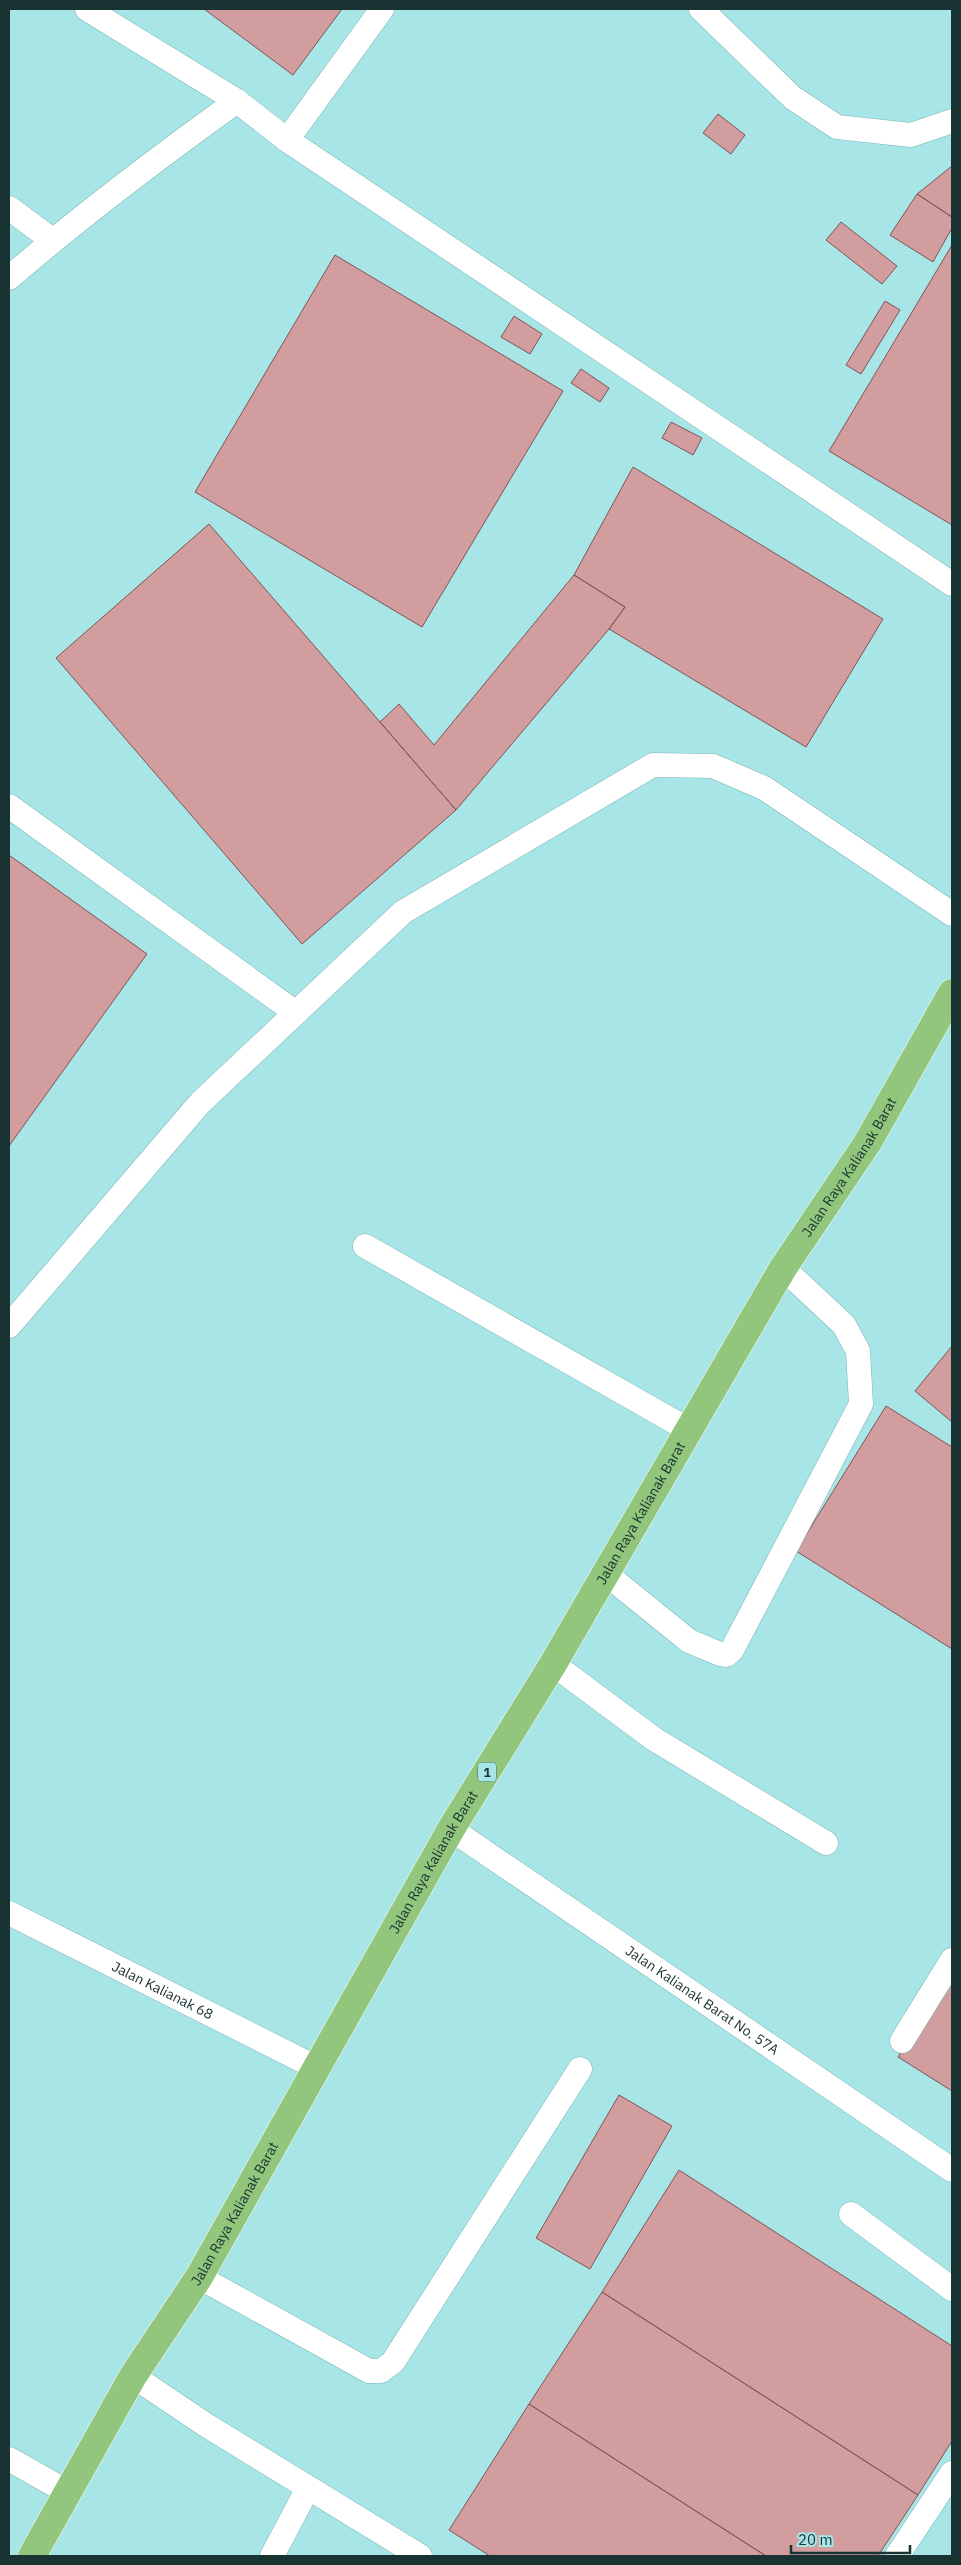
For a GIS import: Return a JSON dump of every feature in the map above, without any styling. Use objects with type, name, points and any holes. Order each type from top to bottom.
[{"type":"highway","name":"Jalan Raya Kalianak Barat","points":[[32,2556],[70,2493],[133,2376],[199,2277],[451,1829],[553,1664],[783,1268],[868,1142],[952,993]]},
{"type":"lane","points":[[87,9],[237,101],[287,140],[952,584]]},
{"type":"lane","points":[[287,140],[382,9]]},
{"type":"lane","points":[[701,9],[793,98],[837,126],[911,135],[952,121]]},
{"type":"lane","points":[[9,278],[52,240],[182,140],[237,101]]},
{"type":"lane","points":[[9,208],[52,240]]},
{"type":"lane","points":[[9,1326],[200,1103],[403,912],[653,765],[713,766],[764,788],[952,914]]},
{"type":"lane","points":[[9,806],[296,1013]]},
{"type":"lane","points":[[365,1246],[689,1430]]},
{"type":"lane","points":[[606,1573],[689,1641],[720,1654],[726,1655],[732,1650],[861,1404],[858,1351],[844,1325],[783,1268]]},
{"type":"lane","points":[[553,1664],[654,1739],[826,1843]]},
{"type":"lane","name":"Jalan Kalianak Barat No. 57A","points":[[451,1829],[952,2170]]},
{"type":"lane","name":"Jalan Kalianak 68","points":[[9,1913],[317,2068]]},
{"type":"lane","points":[[902,2041],[952,1960]]},
{"type":"lane","points":[[199,2277],[369,2371],[382,2372],[393,2362],[580,2069]]},
{"type":"lane","points":[[851,2214],[952,2289]]},
{"type":"lane","points":[[133,2376],[206,2425],[420,2556]]},
{"type":"lane","points":[[9,2459],[70,2493]]},
{"type":"lane","points":[[897,2556],[952,2473]]},
{"type":"lane","points":[[272,2556],[308,2488]]},
{"type":"building","points":[[204,9],[342,9],[293,75]]},
{"type":"building","points":[[718,114],[745,135],[731,154],[703,133]]},
{"type":"building","points":[[952,166],[952,217],[917,194]]},
{"type":"building","points":[[917,194],[952,217],[952,228],[933,262],[890,235]]},
{"type":"building","points":[[841,222],[897,266],[882,284],[826,240]]},
{"type":"building","points":[[952,245],[952,525],[829,451]]},
{"type":"building","points":[[335,255],[563,391],[422,627],[195,492]]},
{"type":"building","points":[[885,301],[900,310],[861,374],[846,365]]},
{"type":"building","points":[[514,316],[542,334],[530,354],[501,337]]},
{"type":"building","points":[[581,369],[609,388],[600,402],[571,383]]},
{"type":"building","points":[[671,422],[702,438],[693,455],[662,438]]},
{"type":"building","points":[[633,467],[883,619],[806,747],[609,629],[625,607],[574,575]]},
{"type":"building","points":[[209,524],[456,810],[302,944],[56,658]]},
{"type":"building","points":[[574,575],[625,607],[609,629],[456,810],[380,722],[399,704],[434,745]]},
{"type":"building","points":[[9,855],[147,954],[9,1146]]},
{"type":"building","points":[[952,1346],[952,1422],[915,1391]]},
{"type":"building","points":[[886,1406],[952,1447],[952,1649],[796,1551]]},
{"type":"building","points":[[952,1971],[952,2091],[898,2057]]},
{"type":"building","points":[[619,2095],[672,2126],[590,2269],[536,2238]]},
{"type":"building","points":[[679,2170],[952,2346],[952,2441],[918,2495],[602,2292]]},
{"type":"building","points":[[602,2292],[918,2495],[878,2556],[766,2556],[529,2404]]},
{"type":"building","points":[[529,2404],[766,2556],[490,2556],[449,2530]]}]
